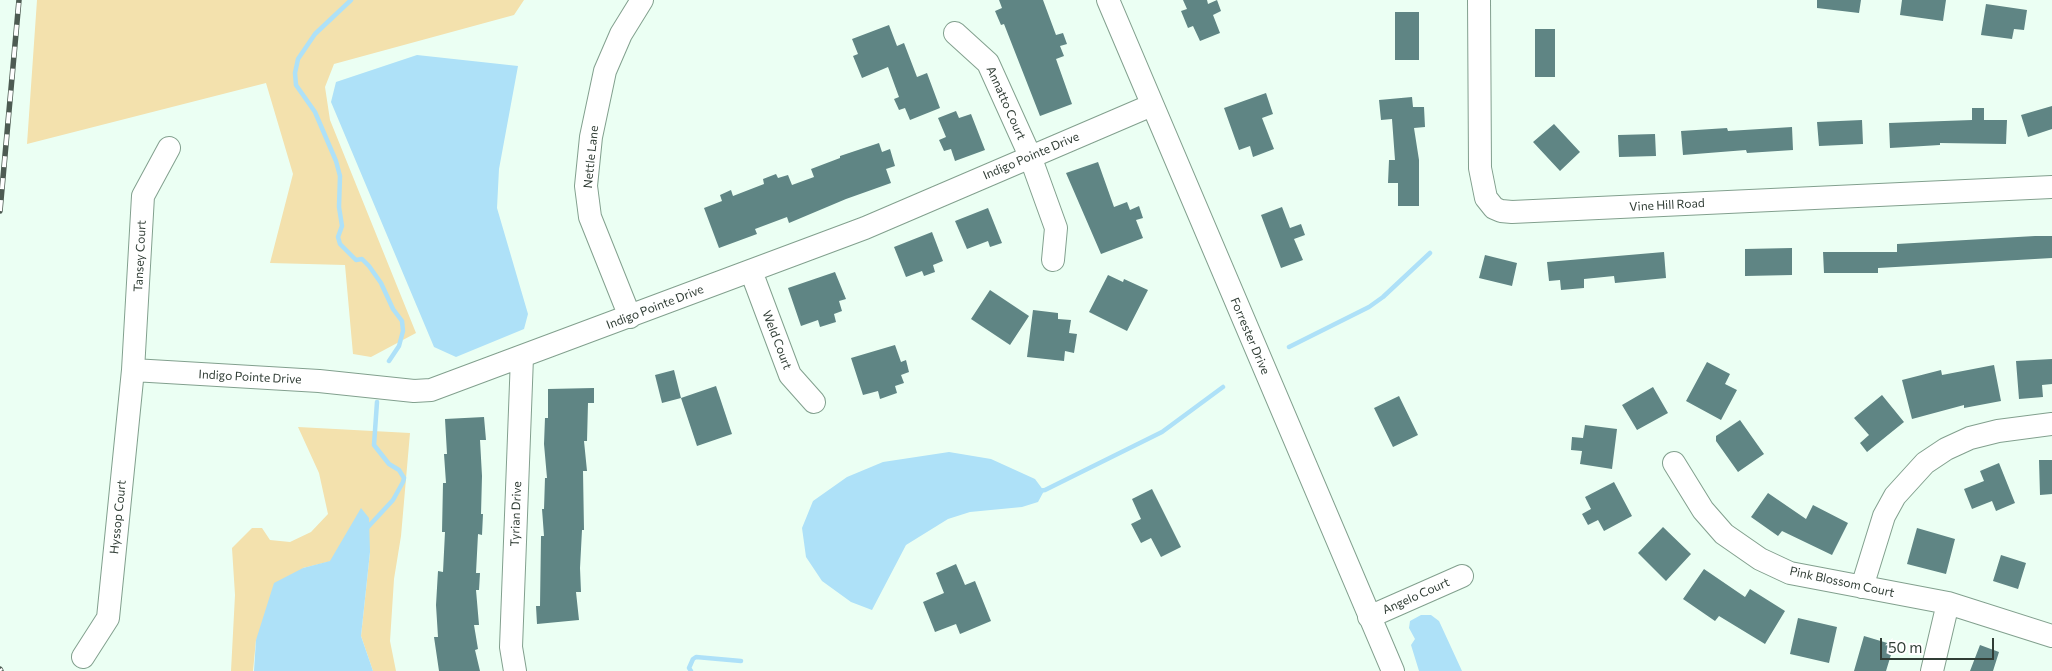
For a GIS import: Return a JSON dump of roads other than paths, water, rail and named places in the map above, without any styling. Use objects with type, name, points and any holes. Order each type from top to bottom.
[{"type":"street","name":"Nettle Lane","points":[[630,316],[590,217],[586,186],[591,136],[605,71],[621,34],[642,0]]},
{"type":"street","name":"Forrester Drive","points":[[1108,0],[1393,671]]},
{"type":"street","name":"Vine Hill Road","points":[[1479,0],[1481,176],[1486,198],[1494,208],[1501,211],[2052,187]]},
{"type":"street","name":"Annatto Court","points":[[955,33],[988,63],[1030,156],[1056,228],[1053,260]]},
{"type":"street","name":"Indigo Pointe Drive","points":[[133,370],[319,381],[414,391],[432,390],[865,228],[1152,104]]},
{"type":"street","name":"Tansey Court","points":[[133,370],[143,196],[169,148]]},
{"type":"street","name":"Weld Court","points":[[751,271],[790,375],[814,402]]},
{"type":"street","name":"Tyrian Drive","points":[[515,671],[510,648],[522,357]]},
{"type":"street","name":"Hyssop Court","points":[[83,657],[108,618],[133,370]]},
{"type":"street","points":[[1862,587],[1884,516],[1895,496],[1925,463],[1946,449],[1970,438],[1998,431],[2052,424]]},
{"type":"street","name":"Pink Blossom Court","points":[[1674,463],[1703,510],[1724,534],[1760,559],[1790,573],[1948,603],[2052,636]]},
{"type":"street","name":"Angelo Court","points":[[1369,617],[1462,576]]},
{"type":"street","points":[[1932,671],[1948,603]]},
{"type":"water","points":[[417,55],[518,66],[499,169],[497,208],[528,314],[524,329],[456,357],[434,347],[331,102],[336,82]]},
{"type":"water","points":[[949,452],[991,459],[1035,479],[1044,491],[1038,502],[1022,507],[970,512],[948,519],[906,545],[872,610],[851,602],[822,581],[806,557],[802,528],[813,501],[847,477],[883,462]]},
{"type":"water","points":[[361,508],[369,518],[370,552],[361,636],[373,671],[254,671],[256,640],[274,583],[303,568],[330,561]]},
{"type":"water","points":[[1421,615],[1431,615],[1439,621],[1462,671],[1419,671],[1411,645],[1415,639],[1409,628],[1410,621]]},
{"type":"waterway","points":[[351,0],[315,34],[298,59],[295,73],[296,85],[315,112],[336,161],[340,176],[339,207],[342,226],[338,237],[340,244],[356,260],[362,259],[369,266],[381,283],[393,309],[402,321],[403,331],[399,346],[389,361]]},
{"type":"waterway","points":[[1289,347],[1369,307],[1383,297],[1430,253]]},
{"type":"waterway","points":[[1038,491],[1045,490],[1162,432],[1223,387]]},
{"type":"waterway","points":[[368,527],[393,500],[404,478],[399,470],[389,464],[374,445],[377,402]]},
{"type":"waterway","points":[[691,671],[689,668],[696,657],[741,661]]},
{"type":"railway","points":[[0,211],[19,0]]}]
